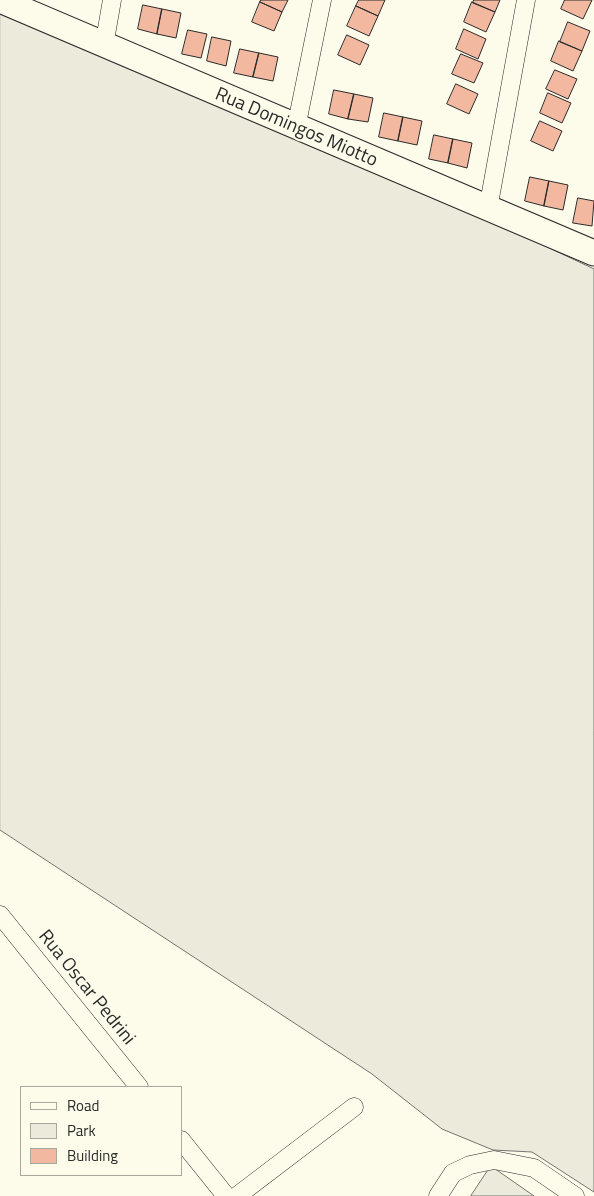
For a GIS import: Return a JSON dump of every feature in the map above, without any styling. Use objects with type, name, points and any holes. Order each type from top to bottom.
[{"type":"street","name":"Rua Domingos Miotto","points":[[0,0],[296,128],[594,253]]},
{"type":"street","points":[[104,46],[112,0]]},
{"type":"street","points":[[296,128],[322,0]]},
{"type":"street","points":[[488,209],[526,0]]},
{"type":"street","name":"Rua Oscar Pedrini","points":[[0,915],[138,1086]]},
{"type":"street","points":[[237,1196],[354,1107]]},
{"type":"street","points":[[182,1141],[226,1196]]},
{"type":"street","points":[[438,1196],[454,1173],[470,1165],[494,1160],[534,1168],[575,1196]]},
{"type":"green space","points":[[0,2],[297,129],[594,269],[594,1192],[532,1152],[493,1150],[442,1129],[372,1074],[0,830]]},
{"type":"green space","points":[[491,1166],[534,1196],[471,1196]]},
{"type":"building","points":[[261,0],[288,0],[282,12],[260,2]]},
{"type":"building","points":[[359,0],[385,0],[378,16],[356,6]]},
{"type":"building","points":[[474,0],[500,0],[495,12],[473,3]]},
{"type":"building","points":[[565,0],[592,0],[583,19],[561,9]]},
{"type":"building","points":[[260,2],[282,12],[274,31],[252,22]]},
{"type":"building","points":[[472,2],[495,12],[486,32],[464,22]]},
{"type":"building","points":[[143,5],[162,9],[157,34],[138,29]]},
{"type":"building","points":[[356,6],[378,16],[369,36],[347,26]]},
{"type":"building","points":[[162,9],[181,13],[176,38],[157,34]]},
{"type":"building","points":[[568,22],[590,31],[582,51],[560,42]]},
{"type":"building","points":[[464,29],[486,39],[478,59],[456,49]]},
{"type":"building","points":[[188,30],[207,34],[201,58],[182,54]]},
{"type":"building","points":[[347,35],[369,45],[360,65],[338,55]]},
{"type":"building","points":[[212,37],[231,41],[226,66],[207,61]]},
{"type":"building","points":[[559,41],[582,51],[573,71],[551,61]]},
{"type":"building","points":[[240,49],[259,53],[253,77],[234,73]]},
{"type":"building","points":[[259,53],[278,57],[273,81],[253,77]]},
{"type":"building","points":[[461,54],[483,63],[474,83],[452,74]]},
{"type":"building","points":[[555,70],[577,79],[568,99],[546,89]]},
{"type":"building","points":[[456,84],[478,94],[469,114],[447,104]]},
{"type":"building","points":[[334,90],[354,94],[348,119],[329,114]]},
{"type":"building","points":[[548,93],[571,103],[562,123],[540,113]]},
{"type":"building","points":[[354,94],[373,98],[368,122],[348,119]]},
{"type":"building","points":[[384,113],[403,117],[398,141],[379,137]]},
{"type":"building","points":[[403,117],[422,121],[417,145],[398,141]]},
{"type":"building","points":[[540,121],[562,131],[553,151],[531,141]]},
{"type":"building","points":[[434,135],[453,139],[448,163],[429,159]]},
{"type":"building","points":[[453,139],[472,143],[467,168],[448,163]]},
{"type":"building","points":[[530,177],[549,181],[544,206],[525,201]]},
{"type":"building","points":[[549,181],[568,185],[563,210],[544,206]]},
{"type":"building","points":[[578,198],[594,201],[592,226],[573,223]]}]
